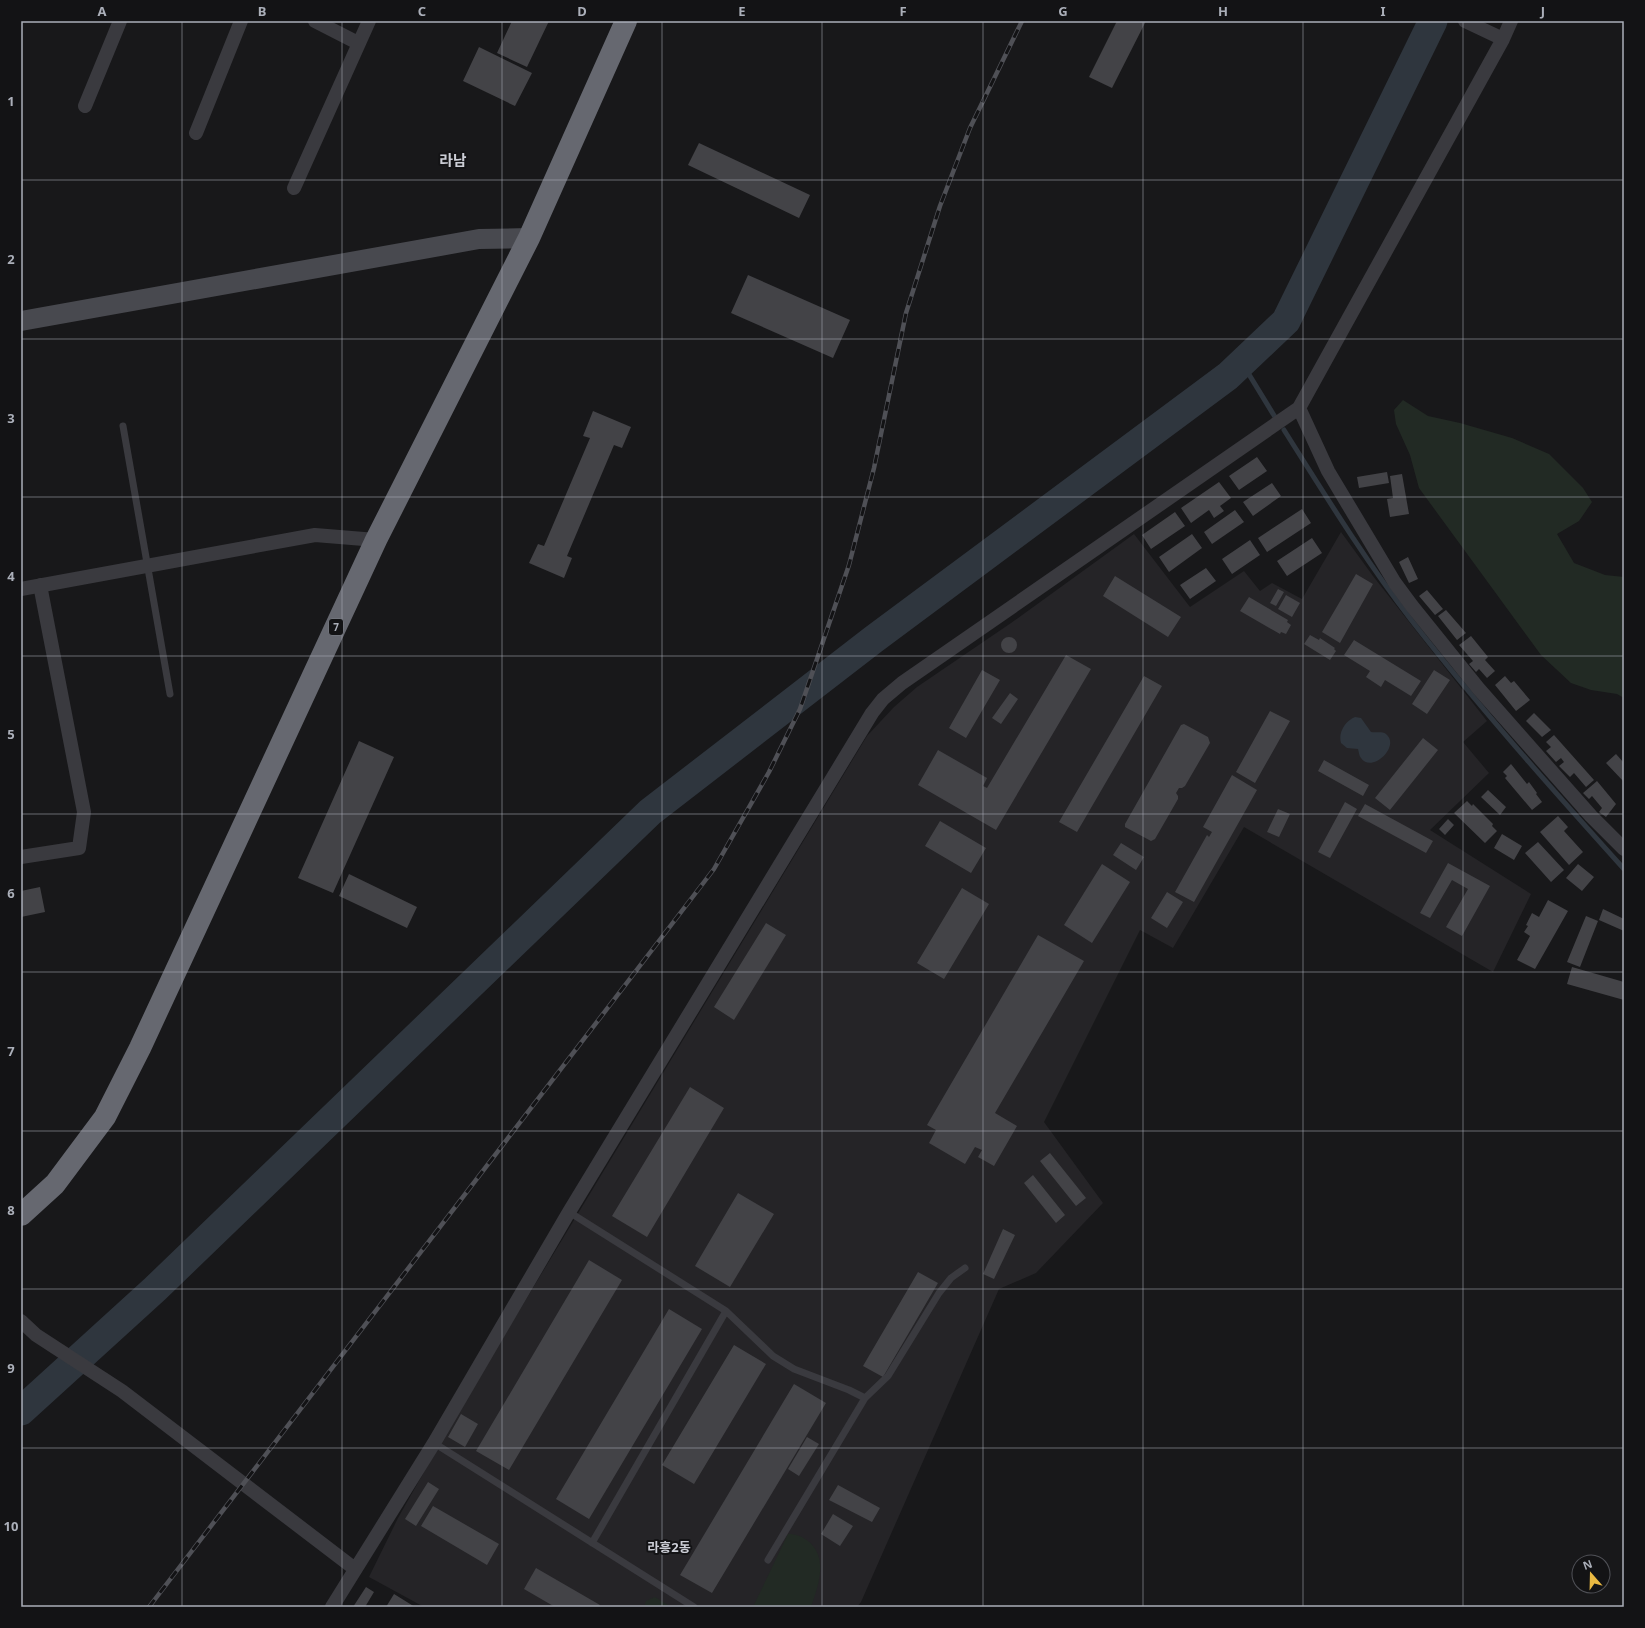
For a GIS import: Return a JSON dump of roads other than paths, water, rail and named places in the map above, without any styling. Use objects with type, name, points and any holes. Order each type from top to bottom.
[{"type":"highway","name":"7","points":[[21,1215],[55,1184],[105,1117],[140,1048],[376,540],[529,238],[626,21]]},
{"type":"main road","points":[[21,321],[479,239],[529,238]]},
{"type":"street","points":[[85,106],[120,21]]},
{"type":"street","points":[[196,133],[241,21]]},
{"type":"street","points":[[315,21],[358,43]]},
{"type":"street","points":[[294,188],[368,21]]},
{"type":"street","points":[[1465,21],[1503,39]]},
{"type":"street","points":[[332,1607],[434,1443],[569,1212],[872,713],[883,699],[902,683],[1299,408],[1503,39],[1511,21]]},
{"type":"street","points":[[1299,408],[1328,471],[1395,583],[1412,606],[1484,693],[1591,816],[1624,848]]},
{"type":"street","points":[[21,589],[315,535],[376,540]]},
{"type":"street","points":[[21,857],[79,848],[84,812],[40,585]]},
{"type":"street","points":[[21,1322],[36,1335],[122,1391],[355,1569]]},
{"type":"lane","points":[[123,426],[170,694]]},
{"type":"lane","points":[[569,1212],[726,1311],[772,1356],[794,1369],[849,1390],[865,1398]]},
{"type":"lane","points":[[768,1560],[865,1398],[888,1376],[939,1293],[951,1278],[966,1268]]},
{"type":"lane","points":[[592,1543],[726,1311]]},
{"type":"lane","points":[[434,1443],[694,1607]]},
{"type":"waterway","points":[[21,1411],[155,1289],[650,812],[874,639],[1228,376],[1286,321],[1433,21]]},
{"type":"waterway","points":[[1242,363],[1275,417]]},
{"type":"waterway","points":[[1284,430],[1362,551],[1412,621],[1489,716],[1624,869]]},
{"type":"railway","points":[[149,1607],[714,869],[769,772],[800,709],[849,565],[874,468],[906,313],[940,206],[970,128],[1022,21]]},
{"type":"district","name":"라남","points":[[453,161]]},
{"type":"district","name":"라흥2동","points":[[669,1547]]}]
